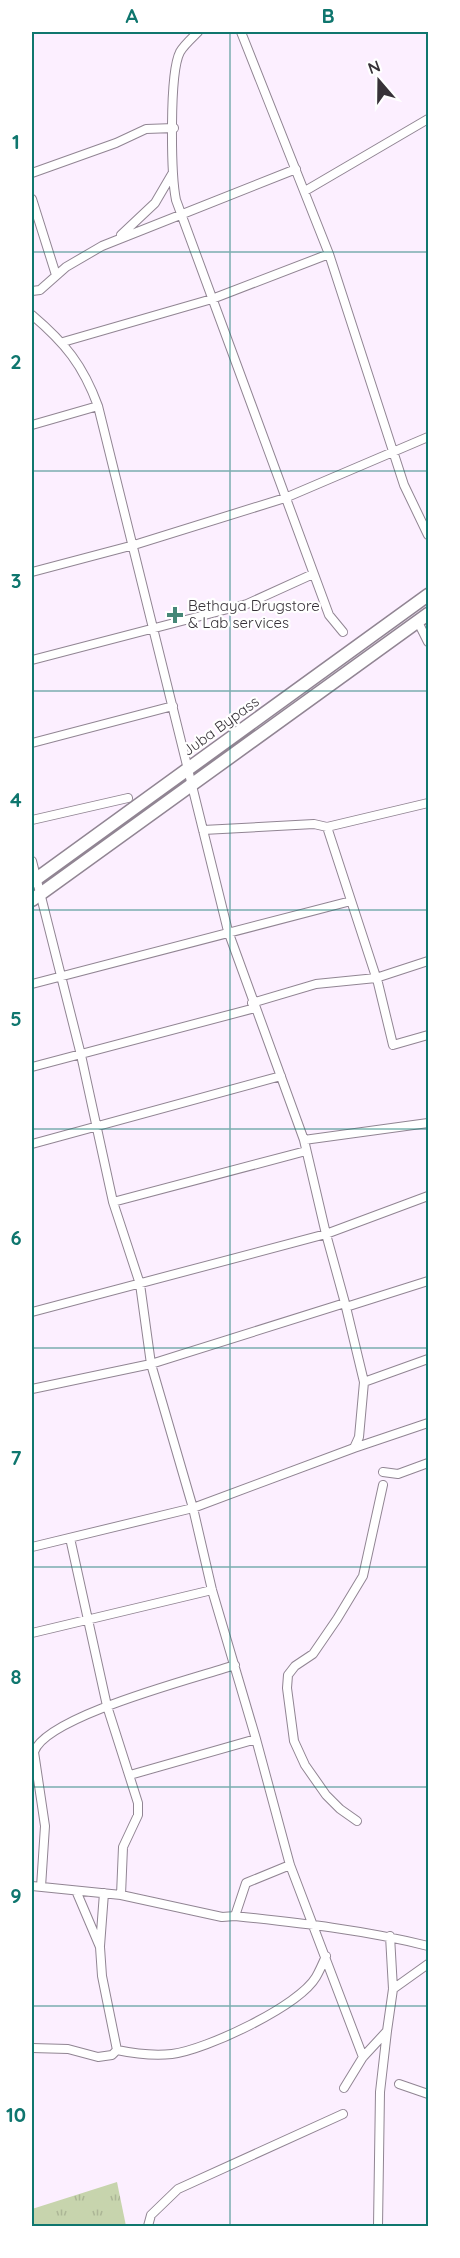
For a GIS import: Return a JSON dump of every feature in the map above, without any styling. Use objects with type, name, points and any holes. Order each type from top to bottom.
[{"type":"main road","name":"Juba Bypass","points":[[34,880],[429,595]]},
{"type":"main road","name":"Juba Bypass","points":[[36,897],[191,783],[429,614]]},
{"type":"street","points":[[198,32],[180,51],[176,63],[172,174],[180,213],[313,574],[329,615],[343,632]]},
{"type":"street","points":[[241,32],[329,254],[412,507],[429,535]]},
{"type":"street","points":[[305,191],[429,119]]},
{"type":"street","points":[[32,173],[116,143],[146,129],[174,128]]},
{"type":"street","points":[[32,291],[40,290],[80,257],[116,240],[296,169]]},
{"type":"street","points":[[116,240],[155,203],[172,174]]},
{"type":"street","points":[[32,199],[56,275]]},
{"type":"street","points":[[63,342],[212,299],[329,254]]},
{"type":"street","points":[[32,315],[63,342],[88,379],[98,406],[228,931],[304,1140],[326,1234],[346,1305],[364,1382],[359,1437],[354,1448]]},
{"type":"street","points":[[32,424],[98,406]]},
{"type":"street","points":[[32,572],[134,545],[285,498],[393,450],[429,437]]},
{"type":"street","points":[[32,660],[247,604],[313,574]]},
{"type":"street","points":[[418,622],[429,642]]},
{"type":"street","points":[[32,743],[173,706]]},
{"type":"street","points":[[32,820],[128,798]]},
{"type":"street","points":[[203,830],[314,824],[327,827],[429,803]]},
{"type":"street","points":[[327,827],[376,978],[393,1045],[429,1035]]},
{"type":"street","points":[[32,861],[36,897],[61,976],[81,1055],[113,1202],[140,1284],[151,1364],[193,1508],[212,1590],[290,1865],[363,2057]]},
{"type":"street","points":[[32,984],[228,931],[351,901]]},
{"type":"street","points":[[32,1067],[254,1006],[316,984],[376,978],[429,961]]},
{"type":"street","points":[[32,1144],[281,1076]]},
{"type":"street","points":[[304,1140],[429,1123]]},
{"type":"street","points":[[113,1202],[306,1151]]},
{"type":"street","points":[[32,1312],[326,1234],[429,1196]]},
{"type":"street","points":[[32,1389],[151,1364],[429,1281]]},
{"type":"street","points":[[364,1382],[429,1359]]},
{"type":"street","points":[[32,1547],[193,1508],[354,1448],[429,1424]]},
{"type":"street","points":[[383,1472],[398,1474],[429,1463]]},
{"type":"street","points":[[357,1821],[326,1795],[305,1765],[294,1741],[287,1688],[288,1675],[295,1665],[313,1654],[338,1619],[363,1576],[383,1485]]},
{"type":"street","points":[[70,1538],[107,1706],[130,1775],[138,1815],[123,1847],[122,1895]]},
{"type":"street","points":[[32,1633],[212,1590]]},
{"type":"street","points":[[41,1887],[45,1826],[35,1764],[36,1747],[61,1727],[107,1706],[235,1665]]},
{"type":"street","points":[[130,1775],[256,1739]]},
{"type":"street","points":[[235,1916],[246,1883],[290,1865]]},
{"type":"street","points":[[32,1886],[77,1893],[122,1895],[222,1917],[235,1916],[314,1924],[390,1936],[429,1946]]},
{"type":"street","points":[[77,1893],[100,1947]]},
{"type":"street","points":[[104,1893],[100,1947],[102,1976],[117,2050]]},
{"type":"street","points":[[378,2226],[380,2092],[393,1989],[390,1936]]},
{"type":"street","points":[[117,2050],[150,2056],[174,2054],[196,2048],[237,2031],[292,2001],[315,1979],[326,1956]]},
{"type":"street","points":[[393,1989],[429,1964]]},
{"type":"street","points":[[344,2088],[363,2057],[387,2031]]},
{"type":"street","points":[[32,2048],[68,2049],[98,2057],[112,2055],[117,2050]]},
{"type":"street","points":[[399,2084],[429,2094]]},
{"type":"street","points":[[148,2226],[151,2215],[178,2189],[343,2114]]},
{"type":"green space","points":[[117,2182],[126,2226],[32,2226],[32,2209]]},
{"type":"place","name":"Bethaya Drugstore & Lab services","points":[[175,615]]}]
